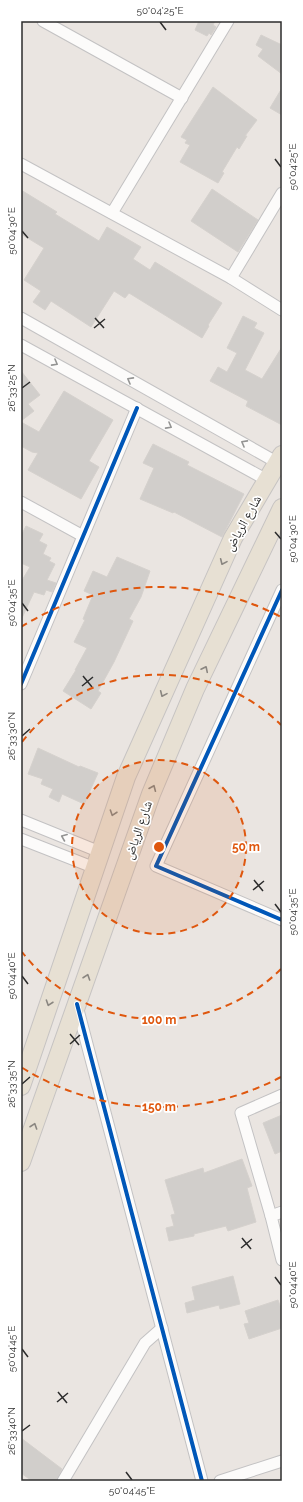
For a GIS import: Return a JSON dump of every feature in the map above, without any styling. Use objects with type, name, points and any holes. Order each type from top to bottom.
[{"type":"main road","name":"شارع الرياض","points":[[21,1086],[129,770],[234,538],[280,459]]},
{"type":"main road","name":"شارع الرياض","points":[[21,1162],[151,794],[195,689],[282,508]]},
{"type":"street","points":[[43,21],[182,98]]},
{"type":"street","points":[[112,213],[228,21]]},
{"type":"street","points":[[21,164],[232,278],[282,310]]},
{"type":"street","points":[[232,278],[282,193]]},
{"type":"street","points":[[21,318],[280,459]]},
{"type":"street","points":[[21,345],[267,480]]},
{"type":"street","points":[[21,684],[136,408]]},
{"type":"street","points":[[21,502],[83,536]]},
{"type":"street","points":[[282,590],[156,866],[282,920]]},
{"type":"street","points":[[21,820],[98,860]]},
{"type":"street","points":[[21,839],[98,860]]},
{"type":"street","points":[[77,1004],[202,1481]]},
{"type":"street","points":[[282,1095],[242,1113],[282,1260]]},
{"type":"street","points":[[271,1216],[282,1212]]},
{"type":"street","points":[[63,1481],[145,1343],[162,1328]]},
{"type":"street","points":[[220,1481],[282,1461]]},
{"type":"street","points":[[72,1468],[75,1481]]},
{"type":"building","points":[[199,21],[215,21],[213,25],[216,27],[211,35],[209,33],[207,36],[195,30]]},
{"type":"building","points":[[261,35],[282,45],[282,74],[258,56],[263,49],[256,45]]},
{"type":"building","points":[[213,87],[257,120],[245,136],[247,136],[239,149],[237,147],[222,172],[224,173],[218,183],[180,162],[190,145],[185,143],[187,140],[181,137]]},
{"type":"building","points":[[282,88],[282,115],[270,108]]},
{"type":"building","points":[[212,189],[258,220],[238,252],[191,221]]},
{"type":"building","points":[[21,190],[57,212],[55,214],[99,241],[107,227],[141,247],[133,259],[150,270],[155,262],[222,303],[208,325],[209,326],[202,338],[129,293],[125,298],[114,291],[91,327],[51,301],[45,310],[33,302],[41,291],[24,280],[44,248],[21,234]]},
{"type":"building","points":[[243,316],[257,323],[254,328],[264,333],[245,370],[262,379],[282,347],[282,425],[246,406],[248,401],[210,381],[218,367],[227,372],[237,353],[227,348]]},
{"type":"building","points":[[21,371],[40,395],[28,404],[34,411],[21,421]]},
{"type":"building","points":[[64,391],[113,420],[89,461],[99,467],[81,499],[28,470],[38,453],[32,452],[21,446],[21,422],[39,432]]},
{"type":"building","points":[[153,444],[189,462],[187,465],[244,494],[222,537],[174,512],[173,513],[140,499],[154,468],[143,463]]},
{"type":"building","points":[[26,526],[43,534],[39,541],[47,545],[43,554],[51,558],[49,561],[55,564],[47,580],[56,583],[52,592],[46,590],[44,595],[34,592],[21,620],[21,582],[30,567],[21,563],[21,536]]},
{"type":"building","points":[[117,557],[150,571],[141,597],[129,619],[133,621],[114,662],[98,691],[101,693],[91,709],[63,691],[87,648],[74,642],[85,620],[83,619],[93,595],[84,591],[93,571],[107,577]]},
{"type":"building","points":[[38,748],[79,767],[80,766],[98,773],[84,804],[62,794],[59,802],[49,797],[53,789],[41,784],[43,779],[28,774]]},
{"type":"building","points":[[282,1115],[282,1151],[275,1154],[263,1123]]},
{"type":"building","points":[[242,1159],[252,1186],[247,1188],[256,1222],[228,1231],[226,1226],[194,1234],[194,1236],[169,1241],[166,1228],[174,1226],[171,1215],[175,1214],[165,1180],[203,1168],[204,1173]]},
{"type":"building","points":[[233,1276],[240,1304],[220,1309],[219,1305],[187,1313],[185,1303],[195,1300],[192,1287]]},
{"type":"building","points":[[278,1300],[282,1311],[282,1328],[249,1339],[244,1324],[249,1323],[245,1311]]},
{"type":"building","points":[[21,1438],[62,1469],[56,1481],[32,1481],[21,1473]]},
{"type":"cycle path","points":[[21,684],[137,408]]},
{"type":"cycle path","points":[[282,590],[156,866],[282,920]]},
{"type":"cycle path","points":[[77,1004],[202,1481]]}]
